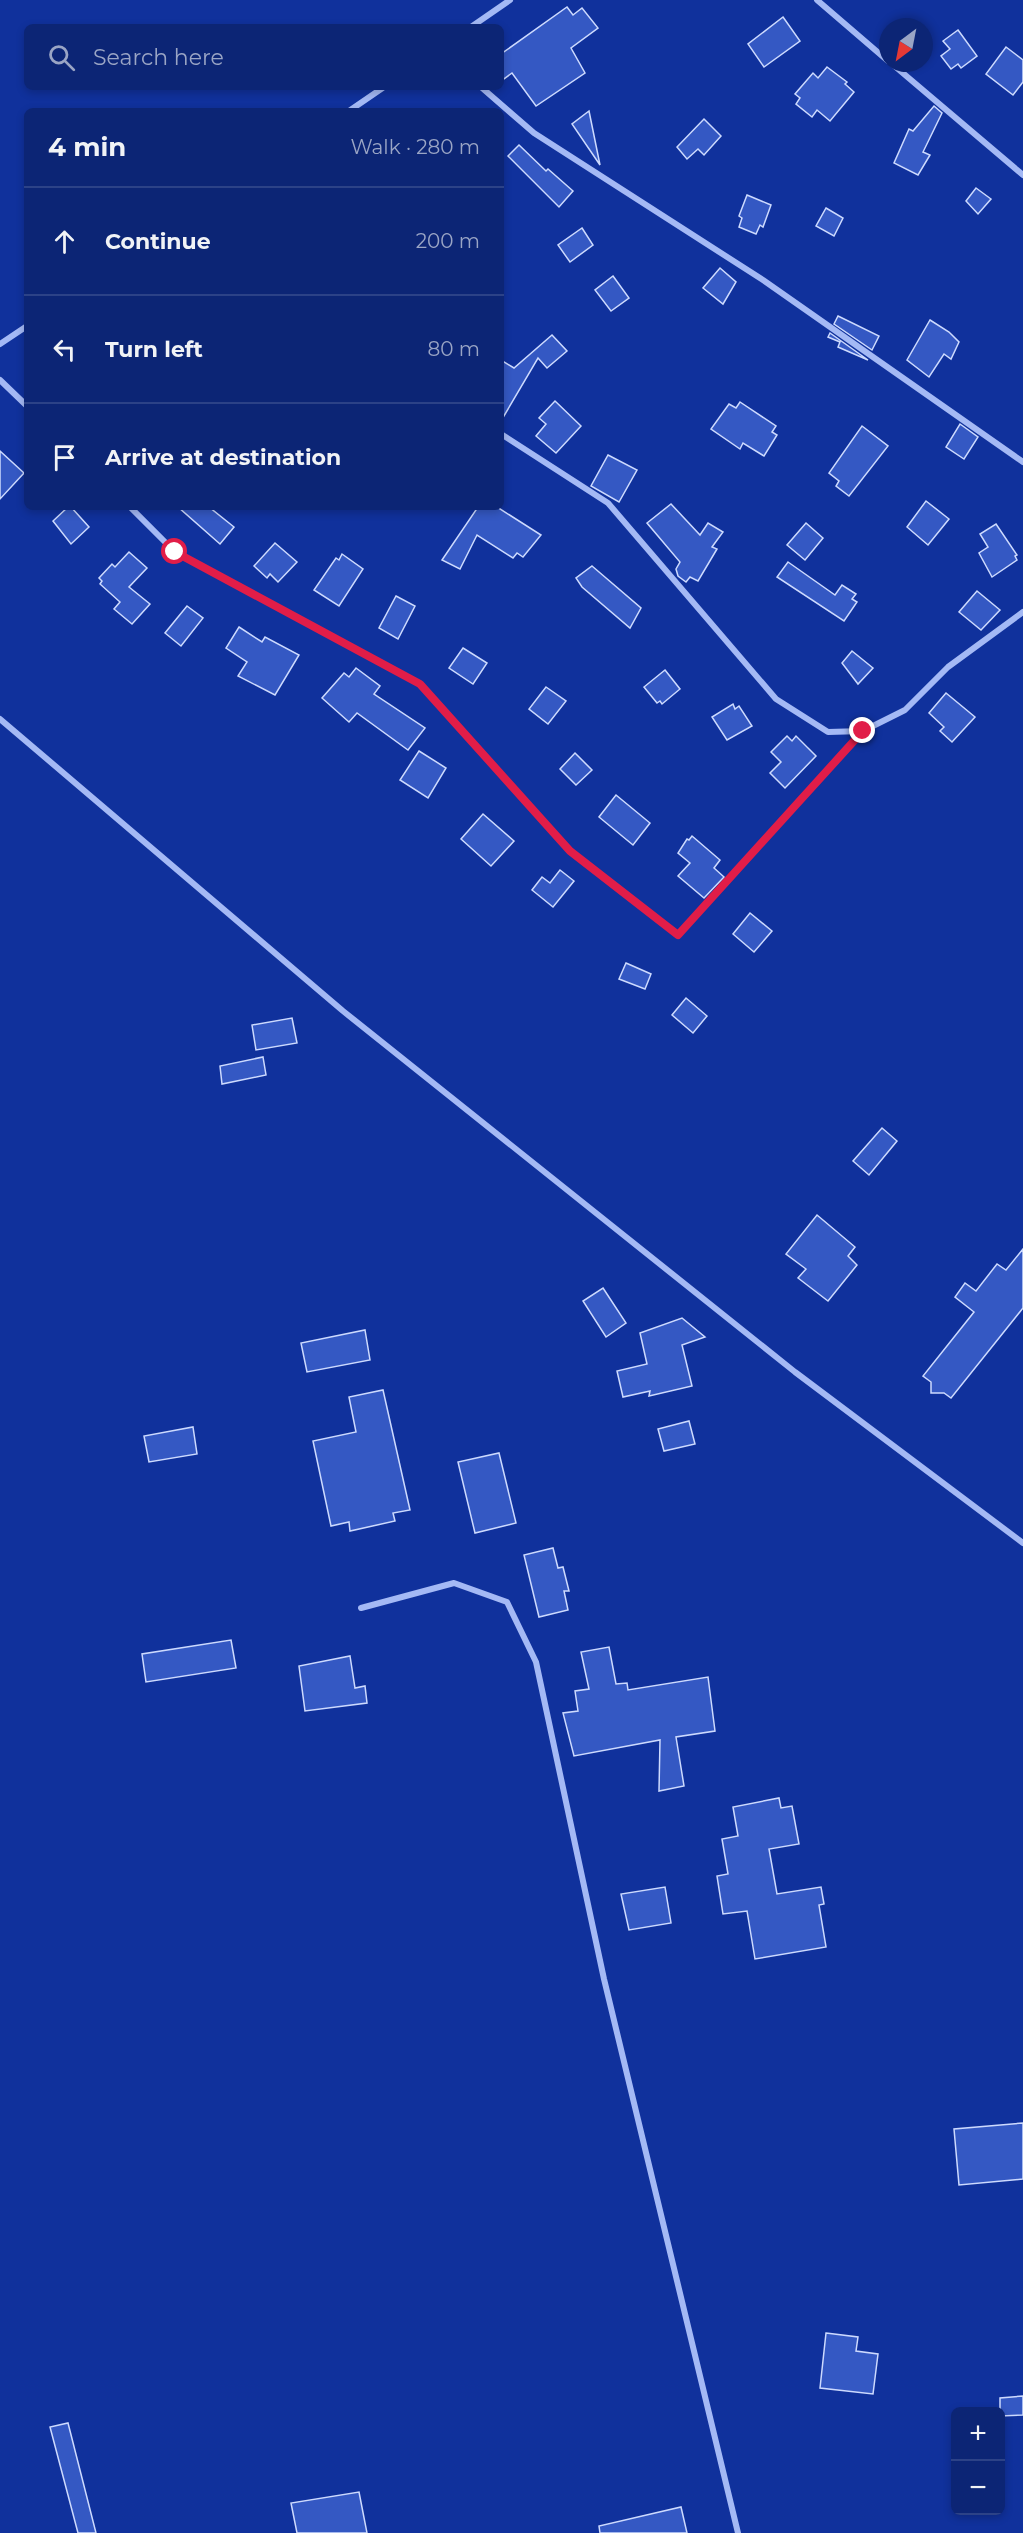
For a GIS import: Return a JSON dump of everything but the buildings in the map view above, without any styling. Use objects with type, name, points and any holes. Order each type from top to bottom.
[{"type":"street","points":[[475,24],[510,0]]},
{"type":"street","points":[[817,0],[879,53]]},
{"type":"street","points":[[901,72],[1023,175]]},
{"type":"street","points":[[353,108],[380,90]]},
{"type":"street","points":[[484,90],[534,133],[763,280],[1023,462]]},
{"type":"street","points":[[0,344],[24,328]]},
{"type":"street","points":[[0,380],[24,403]]},
{"type":"street","points":[[504,436],[608,503],[776,699],[828,732],[863,731]]},
{"type":"street","points":[[133,510],[175,552],[420,684],[570,851],[678,935],[863,731],[905,710],[948,667],[1023,612]]},
{"type":"street","points":[[0,719],[343,1011],[795,1371],[1023,1543]]},
{"type":"street","points":[[361,1608],[454,1583],[507,1602],[536,1662],[604,1978],[738,2533]]},
{"type":"route","points":[[175,552],[420,684],[570,851],[678,935],[863,731]]}]
